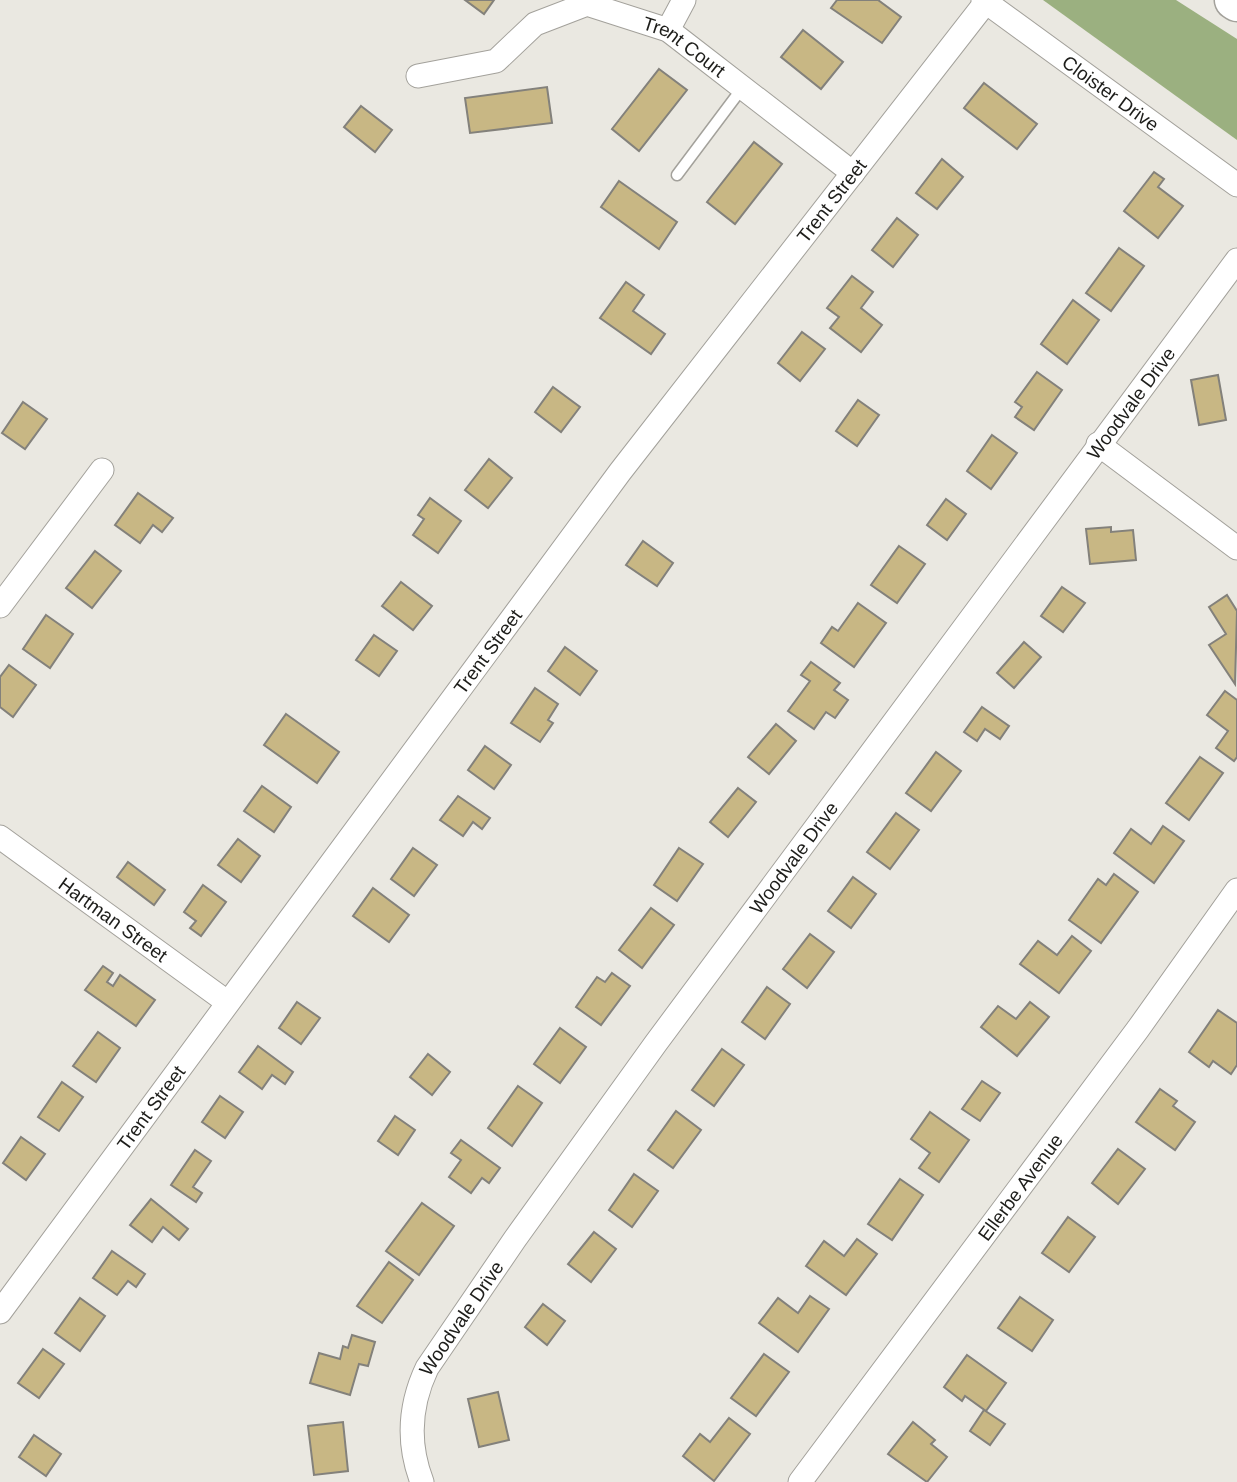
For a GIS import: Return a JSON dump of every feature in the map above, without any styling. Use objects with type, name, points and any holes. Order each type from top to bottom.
[{"type":"street","name":"Trent Street","points":[[0,1312],[620,471],[985,1]]},
{"type":"street","name":"Cloister Drive","points":[[985,1],[1237,185]]},
{"type":"street","name":"Trent Court","points":[[418,76],[496,61],[535,24],[587,5],[676,14],[743,87],[853,173]]},
{"type":"street","name":"Woodvale Drive","points":[[422,1482],[415,1464],[411,1432],[418,1388],[427,1368],[515,1239],[656,1043],[1237,260]]},
{"type":"street","points":[[1098,444],[1237,548]]},
{"type":"street","points":[[0,606],[102,470]]},
{"type":"street","name":"Hartman Street","points":[[0,837],[227,1002]]},
{"type":"street","name":"Ellerbe Avenue","points":[[800,1482],[1138,1029],[1237,890]]},
{"type":"lane","points":[[677,175],[743,87]]},
{"type":"green space","points":[[1043,0],[1176,0],[1237,39],[1237,140]]},
{"type":"building","points":[[465,0],[494,0],[484,14]]},
{"type":"building","points":[[837,0],[878,0],[901,17],[882,43],[831,8]]},
{"type":"building","points":[[803,30],[843,62],[821,89],[781,57]]},
{"type":"building","points":[[659,69],[687,90],[639,151],[612,129]]},
{"type":"building","points":[[984,83],[1037,124],[1017,149],[964,108]]},
{"type":"building","points":[[547,87],[552,123],[470,133],[465,98]]},
{"type":"building","points":[[361,106],[392,130],[375,152],[344,127]]},
{"type":"building","points":[[754,142],[782,164],[735,224],[707,202]]},
{"type":"building","points":[[942,159],[963,177],[937,209],[916,193]]},
{"type":"building","points":[[1154,172],[1164,179],[1158,187],[1183,206],[1158,238],[1124,211]]},
{"type":"building","points":[[619,181],[677,222],[659,249],[601,207]]},
{"type":"building","points":[[897,218],[918,235],[893,267],[872,250]]},
{"type":"building","points":[[1119,248],[1144,266],[1111,311],[1086,293]]},
{"type":"building","points":[[852,276],[873,292],[861,308],[882,325],[861,352],[830,328],[839,317],[827,308]]},
{"type":"building","points":[[626,282],[644,295],[633,311],[665,334],[651,354],[600,318]]},
{"type":"building","points":[[1073,300],[1099,320],[1067,364],[1041,344]]},
{"type":"building","points":[[802,332],[825,349],[800,381],[778,363]]},
{"type":"building","points":[[1037,372],[1062,390],[1034,430],[1015,417],[1022,407],[1015,402]]},
{"type":"building","points":[[1218,375],[1226,420],[1199,425],[1191,380]]},
{"type":"building","points":[[553,387],[580,407],[561,432],[535,412]]},
{"type":"building","points":[[858,400],[879,415],[857,446],[836,431]]},
{"type":"building","points":[[23,402],[47,419],[25,449],[2,433]]},
{"type":"building","points":[[992,435],[1017,453],[991,489],[967,471]]},
{"type":"building","points":[[489,459],[512,478],[488,508],[465,490]]},
{"type":"building","points":[[138,493],[173,518],[162,532],[153,525],[140,543],[115,525]]},
{"type":"building","points":[[430,498],[461,521],[438,553],[413,535],[424,519],[418,515]]},
{"type":"building","points":[[946,499],[966,514],[947,540],[927,525]]},
{"type":"building","points":[[1111,527],[1111,532],[1133,530],[1136,560],[1090,564],[1086,529]]},
{"type":"building","points":[[643,541],[673,563],[657,586],[626,565]]},
{"type":"building","points":[[899,546],[925,564],[897,603],[871,585]]},
{"type":"building","points":[[95,551],[121,571],[92,608],[66,588]]},
{"type":"building","points":[[401,582],[432,606],[413,630],[382,606]]},
{"type":"building","points":[[1062,587],[1085,603],[1063,632],[1041,616]]},
{"type":"building","points":[[1227,595],[1237,611],[1235,684],[1209,645],[1226,634],[1209,607]]},
{"type":"building","points":[[858,603],[886,623],[854,667],[821,643],[832,627],[838,631]]},
{"type":"building","points":[[46,615],[73,634],[50,668],[23,649]]},
{"type":"building","points":[[374,635],[397,651],[379,676],[356,660]]},
{"type":"building","points":[[1024,642],[1041,657],[1014,688],[997,673]]},
{"type":"building","points":[[565,647],[597,671],[580,695],[548,671]]},
{"type":"building","points":[[811,662],[840,683],[834,690],[848,700],[835,718],[826,712],[814,729],[788,711],[810,681],[801,675]]},
{"type":"building","points":[[9,665],[36,685],[13,717],[0,707],[0,677]]},
{"type":"building","points":[[535,688],[558,704],[548,720],[553,723],[540,742],[511,723]]},
{"type":"building","points":[[1225,691],[1237,700],[1237,757],[1234,761],[1216,748],[1228,731],[1207,715]]},
{"type":"building","points":[[982,707],[1009,726],[1000,739],[985,729],[977,741],[964,732]]},
{"type":"building","points":[[286,714],[339,752],[317,783],[264,745]]},
{"type":"building","points":[[776,724],[796,741],[769,774],[748,757]]},
{"type":"building","points":[[485,746],[511,765],[494,789],[468,770]]},
{"type":"building","points":[[936,752],[961,771],[931,811],[906,793]]},
{"type":"building","points":[[1200,757],[1223,773],[1189,820],[1166,803]]},
{"type":"building","points":[[262,786],[291,807],[274,832],[244,811]]},
{"type":"building","points":[[738,788],[756,802],[728,837],[710,822]]},
{"type":"building","points":[[458,796],[490,818],[482,829],[473,822],[463,836],[440,820]]},
{"type":"building","points":[[896,813],[919,830],[890,869],[867,852]]},
{"type":"building","points":[[1163,826],[1184,841],[1154,883],[1114,853],[1131,829],[1151,844]]},
{"type":"building","points":[[238,839],[260,856],[241,882],[218,865]]},
{"type":"building","points":[[413,848],[437,865],[414,896],[391,879]]},
{"type":"building","points":[[679,848],[703,864],[677,901],[654,885]]},
{"type":"building","points":[[128,862],[165,890],[154,905],[117,877]]},
{"type":"building","points":[[1114,874],[1138,892],[1101,943],[1069,920],[1098,879],[1106,885]]},
{"type":"building","points":[[853,877],[876,894],[851,928],[828,911]]},
{"type":"building","points":[[203,885],[226,902],[201,936],[190,928],[196,921],[184,912]]},
{"type":"building","points":[[373,888],[409,915],[389,942],[353,916]]},
{"type":"building","points":[[651,908],[674,925],[642,968],[619,950]]},
{"type":"building","points":[[810,934],[834,952],[807,988],[783,969]]},
{"type":"building","points":[[1072,936],[1091,951],[1059,993],[1020,964],[1038,941],[1057,955]]},
{"type":"building","points":[[103,966],[113,973],[107,982],[113,986],[120,975],[155,1000],[136,1026],[85,990]]},
{"type":"building","points":[[612,973],[630,986],[601,1025],[576,1007],[597,977],[605,982]]},
{"type":"building","points":[[767,987],[790,1004],[765,1039],[742,1022]]},
{"type":"building","points":[[297,1002],[320,1018],[301,1044],[279,1028]]},
{"type":"building","points":[[1030,1002],[1049,1017],[1017,1056],[981,1027],[998,1006],[1016,1019]]},
{"type":"building","points":[[1218,1010],[1237,1023],[1237,1065],[1231,1074],[1213,1061],[1209,1067],[1189,1052]]},
{"type":"building","points":[[560,1028],[586,1047],[560,1083],[534,1064]]},
{"type":"building","points":[[98,1032],[120,1048],[96,1082],[73,1066]]},
{"type":"building","points":[[258,1046],[293,1072],[285,1084],[272,1075],[262,1089],[239,1072]]},
{"type":"building","points":[[722,1049],[744,1065],[714,1106],[692,1090]]},
{"type":"building","points":[[428,1054],[450,1072],[432,1095],[410,1077]]},
{"type":"building","points":[[982,1081],[1000,1093],[980,1121],[962,1109]]},
{"type":"building","points":[[62,1082],[83,1097],[59,1131],[38,1117]]},
{"type":"building","points":[[518,1086],[542,1103],[512,1146],[488,1128]]},
{"type":"building","points":[[1160,1089],[1177,1101],[1173,1106],[1195,1122],[1175,1150],[1136,1122]]},
{"type":"building","points":[[220,1096],[243,1112],[225,1138],[202,1122]]},
{"type":"building","points":[[676,1111],[701,1130],[673,1168],[648,1150]]},
{"type":"building","points":[[930,1112],[969,1140],[939,1182],[919,1168],[930,1153],[911,1139]]},
{"type":"building","points":[[395,1116],[415,1130],[398,1155],[378,1141]]},
{"type":"building","points":[[21,1137],[45,1154],[26,1180],[3,1163]]},
{"type":"building","points":[[461,1140],[500,1168],[489,1183],[482,1178],[471,1193],[449,1177],[461,1160],[451,1153]]},
{"type":"building","points":[[1118,1149],[1145,1169],[1118,1204],[1092,1183]]},
{"type":"building","points":[[195,1150],[211,1161],[193,1187],[202,1193],[196,1202],[171,1185]]},
{"type":"building","points":[[634,1174],[658,1191],[632,1227],[609,1210]]},
{"type":"building","points":[[900,1179],[923,1195],[892,1240],[868,1224]]},
{"type":"building","points":[[151,1199],[188,1229],[179,1240],[163,1227],[152,1242],[130,1225]]},
{"type":"building","points":[[422,1203],[454,1226],[419,1275],[386,1251]]},
{"type":"building","points":[[1068,1217],[1095,1237],[1069,1272],[1042,1253]]},
{"type":"building","points":[[594,1232],[616,1249],[591,1282],[568,1264]]},
{"type":"building","points":[[857,1239],[877,1254],[846,1295],[806,1266],[824,1241],[844,1256]]},
{"type":"building","points":[[112,1251],[145,1274],[136,1287],[128,1281],[117,1295],[93,1278]]},
{"type":"building","points":[[389,1262],[413,1280],[382,1323],[357,1306]]},
{"type":"building","points":[[810,1296],[829,1309],[798,1352],[759,1323],[778,1298],[798,1313]]},
{"type":"building","points":[[1020,1297],[1053,1320],[1032,1351],[998,1328]]},
{"type":"building","points":[[80,1298],[105,1316],[80,1351],[55,1333]]},
{"type":"building","points":[[543,1304],[565,1321],[547,1345],[525,1327]]},
{"type":"building","points":[[352,1335],[375,1342],[368,1366],[359,1364],[350,1395],[310,1383],[319,1353],[340,1359],[343,1346],[348,1348]]},
{"type":"building","points":[[43,1349],[64,1364],[39,1398],[18,1383]]},
{"type":"building","points":[[764,1354],[789,1372],[756,1416],[731,1398]]},
{"type":"building","points":[[967,1355],[1006,1383],[986,1411],[965,1396],[962,1401],[944,1387]]},
{"type":"building","points":[[498,1392],[509,1440],[479,1447],[468,1399]]},
{"type":"building","points":[[984,1410],[1005,1424],[990,1445],[970,1431]]},
{"type":"building","points":[[729,1418],[750,1434],[714,1481],[683,1456],[700,1434],[710,1442]]},
{"type":"building","points":[[343,1422],[348,1471],[314,1475],[308,1426]]},
{"type":"building","points":[[913,1422],[935,1440],[931,1444],[947,1457],[927,1482],[888,1454]]},
{"type":"building","points":[[34,1435],[61,1454],[46,1476],[19,1457]]}]
